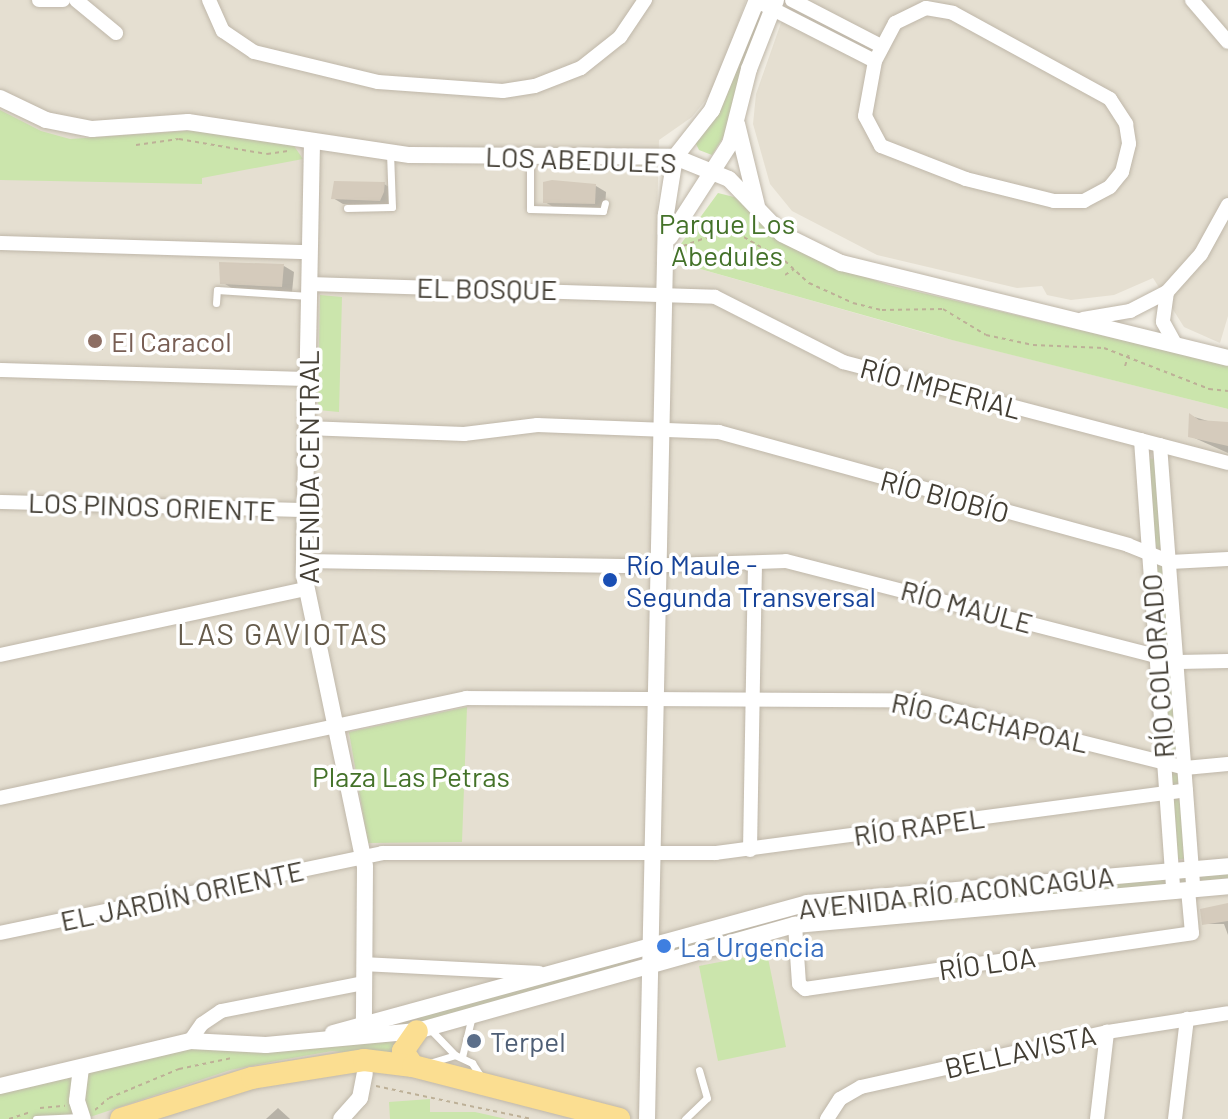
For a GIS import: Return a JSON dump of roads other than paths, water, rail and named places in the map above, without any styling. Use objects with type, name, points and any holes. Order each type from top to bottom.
[{"type":"main road","points":[[417,1068],[403,1051],[423,1030]]},
{"type":"main road","points":[[364,1058],[573,1116],[619,1119]]},
{"type":"main road","points":[[121,1119],[252,1078],[364,1058],[483,1085],[573,1116]]},
{"type":"street","points":[[39,0],[63,0]]},
{"type":"street","points":[[76,0],[116,33]]},
{"type":"street","points":[[209,0],[223,31],[254,52],[378,82],[503,91],[543,84],[581,68],[620,37],[645,0]]},
{"type":"street","points":[[647,1119],[656,566],[664,292],[675,157],[712,110],[757,0],[774,4],[875,61]]},
{"type":"street","points":[[792,0],[881,46]]},
{"type":"street","points":[[1192,0],[1224,36]]},
{"type":"street","points":[[1210,0],[1224,36]]},
{"type":"street","points":[[666,250],[672,233],[715,171],[736,121],[774,4]]},
{"type":"street","points":[[936,8],[953,13],[1110,99],[1126,124],[1126,163],[1102,193],[1064,203],[907,158],[881,146],[867,125],[865,99],[875,61],[895,23],[909,13],[936,8]]},
{"type":"street","name":"LOS ABEDULES","points":[[0,98],[30,115],[76,127],[217,123],[312,142],[390,153],[675,157],[715,171],[757,207],[782,234],[841,263],[1083,319],[1228,358]]},
{"type":"street","points":[[736,121],[757,207]]},
{"type":"street","name":"AVENIDA CENTRAL","points":[[312,142],[303,561],[306,589],[363,857],[364,1058]]},
{"type":"street","points":[[1083,319],[1130,311],[1167,292],[1201,254],[1228,205]]},
{"type":"street","points":[[0,243],[310,252]]},
{"type":"street","name":"EL BOSQUE","points":[[309,290],[664,292]]},
{"type":"street","name":"RÍO IMPERIAL","points":[[664,292],[725,300],[843,362],[1228,463]]},
{"type":"street","points":[[1167,292],[1163,322],[1175,344]]},
{"type":"street","points":[[0,370],[307,379]]},
{"type":"street","name":"RÍO BIOBÍO","points":[[306,428],[464,434],[537,425],[719,432],[1170,562],[1228,559]]},
{"type":"street","name":"RÍO COLORADO","points":[[1141,440],[1171,871],[1185,890]]},
{"type":"street","name":"RÍO COLORADO","points":[[1160,445],[1191,869],[1185,890]]},
{"type":"street","name":"LOS PINOS ORIENTE","points":[[0,502],[304,510]]},
{"type":"street","name":"RÍO MAULE","points":[[303,561],[656,566],[755,563],[825,568],[1178,662],[1228,661]]},
{"type":"street","points":[[750,850],[755,563]]},
{"type":"street","points":[[0,655],[306,589]]},
{"type":"street","name":"RÍO CACHAPOAL","points":[[0,798],[457,698],[654,702],[913,700],[1185,768],[1228,764]]},
{"type":"street","name":"RÍO RAPEL","points":[[651,856],[750,850],[1186,790]]},
{"type":"street","name":"EL JARDÍN ORIENTE","points":[[0,933],[363,857],[651,856]]},
{"type":"street","name":"AVENIDA RÍO ACONCAGUA","points":[[364,1058],[556,974],[830,900],[1228,866]]},
{"type":"street","name":"AVENIDA RÍO ACONCAGUA","points":[[364,1058],[423,1030],[795,925],[1228,886]]},
{"type":"street","name":"RÍO LOA","points":[[795,925],[799,984],[805,989],[1192,933],[1185,890]]},
{"type":"street","points":[[364,964],[556,974]]},
{"type":"street","points":[[190,1041],[202,1024],[221,1011],[364,983]]},
{"type":"street","name":"BELLAVISTA","points":[[827,1119],[840,1099],[861,1087],[1107,1032],[1228,1013]]},
{"type":"street","points":[[1175,1119],[1187,1019]]},
{"type":"street","points":[[1097,1119],[1107,1032]]},
{"type":"street","points":[[0,1086],[190,1041],[289,1043],[364,1058],[341,1119]]},
{"type":"street","points":[[81,1068],[77,1101],[82,1118]]},
{"type":"lane","points":[[347,208],[392,207],[390,153]]},
{"type":"lane","points":[[530,157],[530,209],[603,211],[605,203]]},
{"type":"lane","points":[[216,303],[217,290],[309,290]]},
{"type":"lane","points":[[458,1056],[472,1016]]},
{"type":"lane","points":[[423,1030],[476,1068],[483,1085]]},
{"type":"lane","points":[[417,1068],[436,1057],[458,1056]]},
{"type":"lane","points":[[685,1119],[707,1098],[699,1070]]},
{"type":"lane","points":[[36,1119],[82,1118]]},
{"type":"place","name":"El Caracol","points":[[95,341]]},
{"type":"place","name":"Río Maule - Segunda Transversal","points":[[610,580]]},
{"type":"place","name":"La Urgencia","points":[[664,946]]},
{"type":"place","name":"Terpel","points":[[474,1041]]},
{"type":"district","name":"LAS GAVIOTAS","points":[[283,633]]},
{"type":"park label","name":"Parque Los Abedules","points":[[727,239]]},
{"type":"park label","name":"Plaza Las Petras","points":[[411,776]]}]
